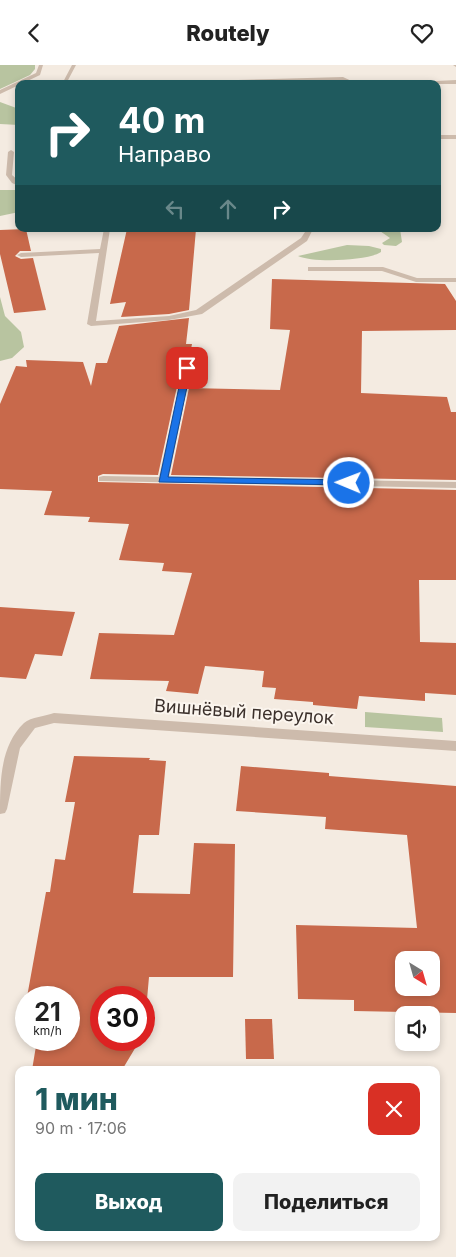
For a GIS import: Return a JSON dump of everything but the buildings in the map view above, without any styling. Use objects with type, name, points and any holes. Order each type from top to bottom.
[{"type":"street","points":[[27,80],[38,74],[41,65]]},
{"type":"street","points":[[65,80],[74,65]]},
{"type":"street","points":[[294,80],[346,80]]},
{"type":"street","points":[[441,83],[456,82]]},
{"type":"street","points":[[0,92],[15,86]]},
{"type":"street","points":[[441,137],[456,137]]},
{"type":"street","points":[[11,152],[8,175],[11,181],[15,182]]},
{"type":"street","points":[[10,161],[15,161]]},
{"type":"street","points":[[106,232],[91,324],[169,318],[199,311],[304,239],[308,232]]},
{"type":"street","points":[[21,255],[102,251]]},
{"type":"street","points":[[310,269],[383,269],[416,280],[456,280]]},
{"type":"street","points":[[163,480],[187,368]]},
{"type":"street","points":[[102,479],[456,485]]},
{"type":"street","name":"Вишнёвый переулок","points":[[0,809],[13,747],[30,725],[54,718],[456,747]]},
{"type":"green space","points":[[0,65],[35,65],[35,69],[30,75],[15,80],[15,82],[0,89]]},
{"type":"green space","points":[[0,102],[15,108],[15,125],[0,124]]},
{"type":"green space","points":[[0,190],[15,190],[15,213],[0,216]]},
{"type":"green space","points":[[381,232],[400,232],[402,242],[396,246],[384,245],[382,243],[390,238]]},
{"type":"green space","points":[[347,245],[369,246],[381,249],[381,252],[365,257],[340,260],[315,260],[298,256]]},
{"type":"green space","points":[[0,297],[5,316],[21,332],[24,347],[12,358],[0,361]]},
{"type":"green space","points":[[365,712],[442,718],[443,732],[365,727]]},
{"type":"route","points":[[187,368],[163,480],[349,483]]}]
